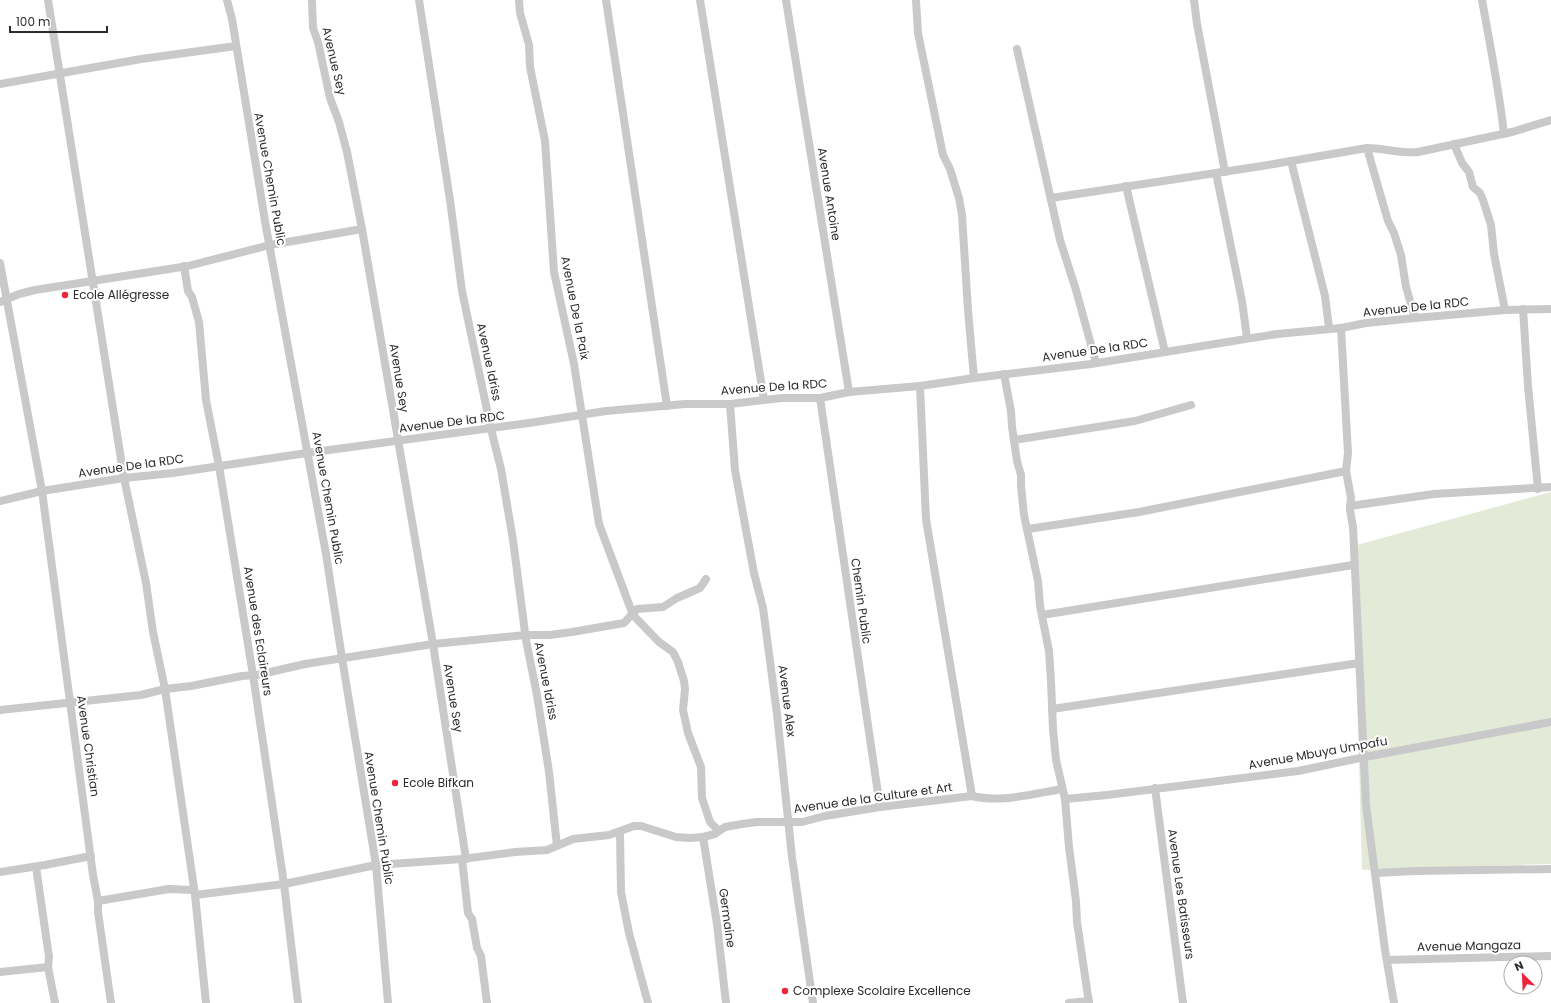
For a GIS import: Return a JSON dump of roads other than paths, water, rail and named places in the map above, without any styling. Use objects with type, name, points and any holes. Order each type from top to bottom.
[{"type":"street","points":[[48,0],[94,280],[124,478],[146,584],[153,632],[165,689],[194,892],[206,1003]]},
{"type":"street","name":"Avenue Chemin Public","points":[[227,0],[326,554],[376,866],[388,1003]]},
{"type":"street","name":"Avenue Sey","points":[[312,0],[313,28],[318,42],[330,98],[339,122],[347,152],[362,229],[397,441],[433,644],[464,859],[468,914],[472,919],[477,948],[481,956],[487,1003]]},
{"type":"street","name":"Avenue Idriss","points":[[419,0],[450,200],[462,290],[491,429],[501,469],[514,540],[525,635],[547,754],[557,846]]},
{"type":"street","name":"Avenue De la Paix","points":[[519,0],[520,13],[529,45],[530,67],[545,141],[554,272],[574,364],[600,524],[633,615]]},
{"type":"street","points":[[606,0],[667,406]]},
{"type":"street","points":[[700,0],[764,400]]},
{"type":"street","name":"Avenue Antoine","points":[[786,0],[849,392]]},
{"type":"street","points":[[916,0],[918,33],[943,155],[950,169],[961,210],[974,378]]},
{"type":"street","points":[[1194,0],[1201,47],[1225,172]]},
{"type":"street","points":[[1482,0],[1494,64],[1504,134]]},
{"type":"street","points":[[0,84],[141,59],[236,46]]},
{"type":"street","points":[[1017,50],[1060,240],[1076,290],[1096,364]]},
{"type":"street","points":[[1051,198],[1225,172],[1367,148],[1377,148],[1407,153],[1504,134],[1551,120]]},
{"type":"street","points":[[1454,144],[1462,163],[1469,172],[1473,187],[1480,194],[1483,200],[1491,225],[1494,254],[1505,310]]},
{"type":"street","points":[[1367,148],[1388,221],[1394,233],[1401,255],[1410,305],[1415,318]]},
{"type":"street","points":[[1291,161],[1325,296],[1329,328]]},
{"type":"street","points":[[1216,173],[1242,301],[1247,338]]},
{"type":"street","points":[[1126,186],[1165,352]]},
{"type":"street","points":[[3,300],[36,290],[184,266],[270,244],[362,229]]},
{"type":"street","name":"Avenue Christian","points":[[0,263],[3,300],[42,491],[111,1003]]},
{"type":"street","name":"Avenue des Eclaireurs","points":[[184,266],[188,291],[192,297],[199,322],[206,400],[220,466],[253,675],[284,884],[298,1003]]},
{"type":"street","name":"Avenue De la RDC","points":[[0,501],[42,491],[124,478],[491,429],[606,411],[685,404],[730,404],[782,398],[820,398],[849,392],[920,386],[1004,374],[1096,364],[1247,338],[1329,328],[1341,328],[1366,323],[1505,310],[1551,308]]},
{"type":"street","points":[[1523,309],[1528,386],[1538,489]]},
{"type":"street","points":[[1341,328],[1348,453],[1346,471],[1351,498],[1350,506],[1353,527],[1360,651],[1359,663],[1362,731],[1365,757],[1366,805],[1394,1003]]},
{"type":"street","points":[[1004,374],[1021,475],[1022,499],[1038,581],[1042,616],[1049,651],[1052,729],[1064,799],[1076,901],[1077,922],[1089,1002],[1069,1003]]},
{"type":"street","points":[[920,386],[926,519],[972,796]]},
{"type":"street","name":"Chemin Public","points":[[820,398],[880,807]]},
{"type":"street","name":"Avenue Alex","points":[[730,404],[736,470],[741,503],[754,573],[763,608],[792,857],[813,1003]]},
{"type":"street","points":[[1014,440],[1135,421],[1192,405]]},
{"type":"street","points":[[1028,529],[1139,512],[1346,471]]},
{"type":"street","points":[[1350,506],[1434,494],[1538,489],[1551,487]]},
{"type":"street","points":[[1042,616],[1354,565]]},
{"type":"street","points":[[0,710],[134,696],[165,689],[253,675],[298,665],[433,644],[525,635],[550,635],[624,623],[637,609],[663,607],[677,598],[700,588],[706,579]]},
{"type":"street","points":[[633,615],[659,642],[673,652],[678,662],[684,681],[685,689],[683,710],[688,733],[701,767],[702,798],[710,822],[718,830]]},
{"type":"street","points":[[1052,709],[1359,663]]},
{"type":"street","name":"Avenue Mbuya Umpafu","points":[[1064,799],[1298,771],[1551,722]]},
{"type":"street","name":"Avenue Les Batisseurs","points":[[1155,788],[1183,1003]]},
{"type":"street","name":"Avenue de la Culture et Art","points":[[98,901],[169,889],[194,892],[284,884],[376,866],[464,859],[515,852],[546,850],[573,839],[599,837],[641,826],[676,837],[703,837],[715,834],[718,830],[725,827],[756,822],[802,822],[825,816],[880,807],[972,796],[979,798],[1002,798],[1062,789]]},
{"type":"street","points":[[620,832],[621,892],[629,933],[645,987],[648,1003]]},
{"type":"street","name":"Germaine","points":[[703,837],[717,924],[726,1003]]},
{"type":"street","points":[[0,872],[36,867],[91,856]]},
{"type":"street","points":[[36,867],[49,957],[48,967],[55,1003]]},
{"type":"street","points":[[1376,873],[1447,870],[1551,869]]},
{"type":"street","name":"Avenue Mangaza","points":[[1387,960],[1551,956]]},
{"type":"street","points":[[0,972],[48,967]]},
{"type":"place","name":"Ecole Allégresse","points":[[65,295]]},
{"type":"place","name":"Ecole Bifkan","points":[[395,783]]},
{"type":"place","name":"Complexe Scolaire Excellence","points":[[785,991]]}]
